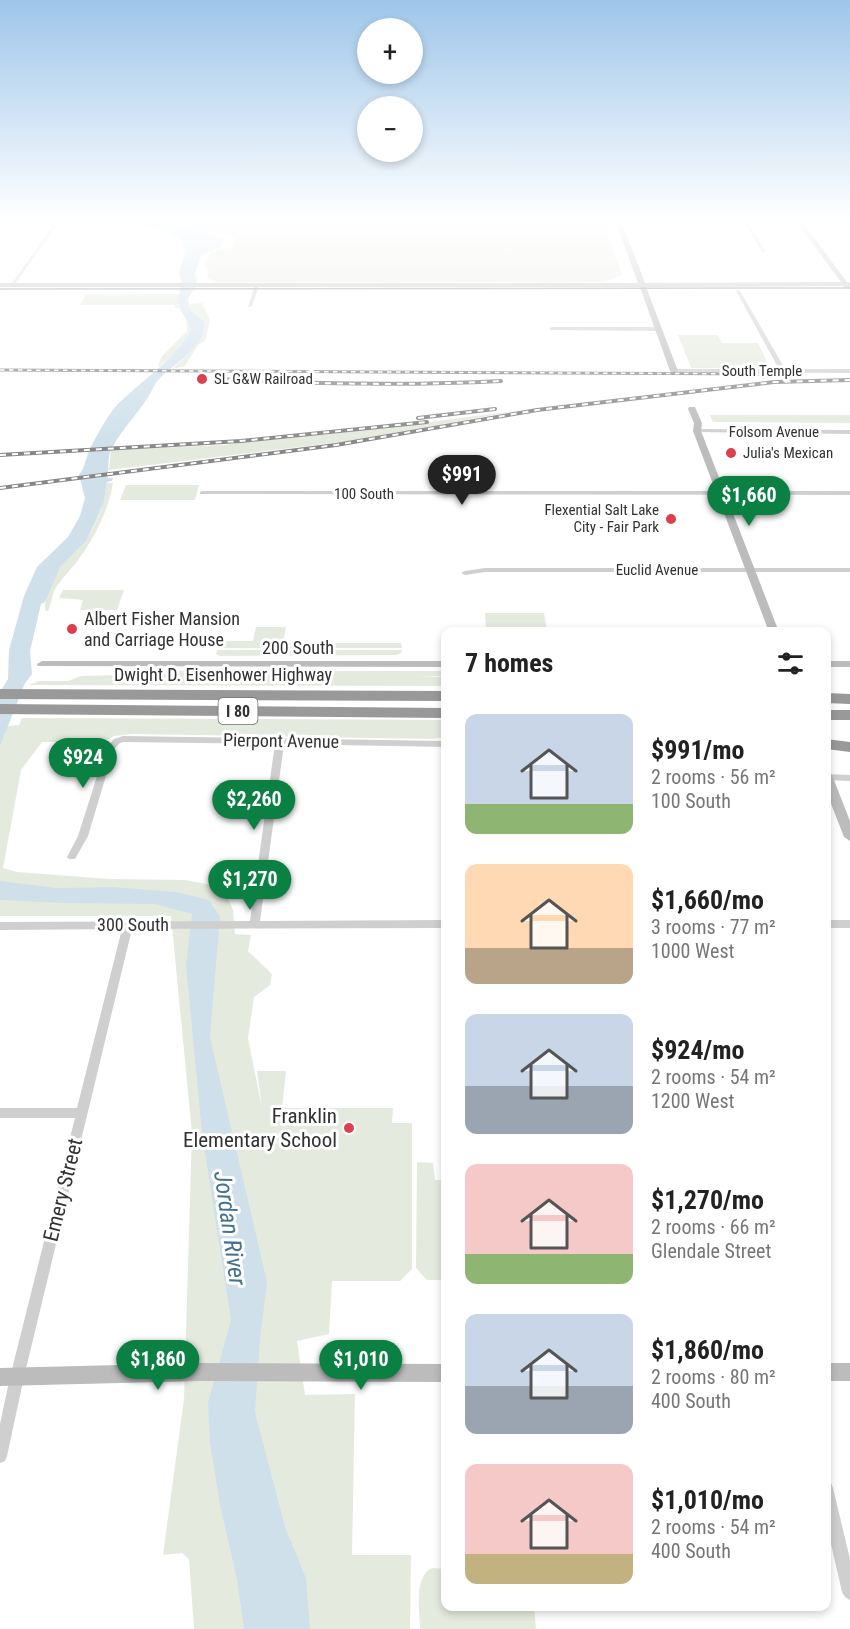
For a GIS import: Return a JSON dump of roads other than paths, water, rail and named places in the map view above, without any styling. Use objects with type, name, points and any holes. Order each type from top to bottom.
[{"type":"highway","name":"Dwight D. Eisenhower Highway","points":[[0,694],[33,701],[441,713]]},
{"type":"highway","name":"Dwight D. Eisenhower Highway","points":[[0,709],[33,701],[441,696]]},
{"type":"highway","points":[[831,698],[849,699]]},
{"type":"highway","points":[[831,715],[850,716]]},
{"type":"highway","points":[[831,745],[850,747]]},
{"type":"main road","points":[[646,296],[674,371]]},
{"type":"main road","points":[[688,409],[690,423],[697,431],[722,493],[772,627]]},
{"type":"main road","points":[[831,664],[850,663]]},
{"type":"main road","name":"200 South","points":[[42,664],[441,664]]},
{"type":"main road","points":[[831,787],[850,837]]},
{"type":"main road","points":[[8,1377],[200,1372],[441,1372]]},
{"type":"main road","points":[[831,1372],[850,1372]]},
{"type":"street","points":[[250,306],[254,296]]},
{"type":"street","points":[[741,296],[783,371]]},
{"type":"street","points":[[552,329],[658,329]]},
{"type":"street","name":"South Temple","points":[[674,371],[850,371]]},
{"type":"street","name":"Folsom Avenue","points":[[697,431],[850,432]]},
{"type":"street","name":"100 South","points":[[202,494],[850,494]]},
{"type":"street","name":"Euclid Avenue","points":[[465,573],[485,570],[850,570]]},
{"type":"street","name":"Pierpont Avenue","points":[[72,856],[83,836],[110,748],[117,741],[131,739],[441,744]]},
{"type":"street","points":[[255,924],[280,741]]},
{"type":"street","points":[[831,776],[850,778]]},
{"type":"street","name":"300 South","points":[[0,926],[441,924]]},
{"type":"street","points":[[831,924],[850,924]]},
{"type":"street","name":"Emery Street","points":[[0,1456],[8,1377],[82,1113],[128,925]]},
{"type":"street","points":[[0,1113],[82,1113]]},
{"type":"street","points":[[831,1510],[850,1592]]},
{"type":"water","points":[[178,296],[190,296],[188,299],[190,309],[204,322],[204,332],[192,350],[158,380],[111,450],[108,478],[113,478],[112,481],[107,482],[104,501],[86,541],[60,567],[45,602],[41,604],[30,651],[32,674],[25,683],[0,746],[0,692],[8,679],[9,650],[24,596],[37,567],[68,537],[80,516],[85,498],[79,475],[101,428],[125,397],[169,358],[187,338],[191,329],[177,301]]},
{"type":"water","name":"Jordan River","points":[[0,881],[57,888],[113,887],[176,892],[209,900],[220,917],[210,1037],[267,1282],[255,1412],[285,1527],[306,1578],[310,1629],[244,1629],[237,1579],[220,1505],[210,1443],[208,1403],[231,1320],[202,1133],[186,965],[192,914],[155,904],[0,900]]},
{"type":"railway","points":[[0,370],[771,374]]},
{"type":"railway","points":[[217,379],[359,384],[501,381]]},
{"type":"railway","points":[[0,488],[336,445],[537,410],[774,382],[850,380]]},
{"type":"railway","points":[[418,418],[495,409]]},
{"type":"railway","points":[[0,455],[241,441],[427,422]]},
{"type":"place","name":"SL G&W Railroad","points":[[202,379]]},
{"type":"place","name":"Julia's Mexican","points":[[731,453]]},
{"type":"place","name":"Flexential Salt Lake City - Fair Park","points":[[671,519]]},
{"type":"place","name":"Albert Fisher Mansion and Carriage House","points":[[72,629]]},
{"type":"place","name":"Franklin Elementary School","points":[[349,1128]]}]
